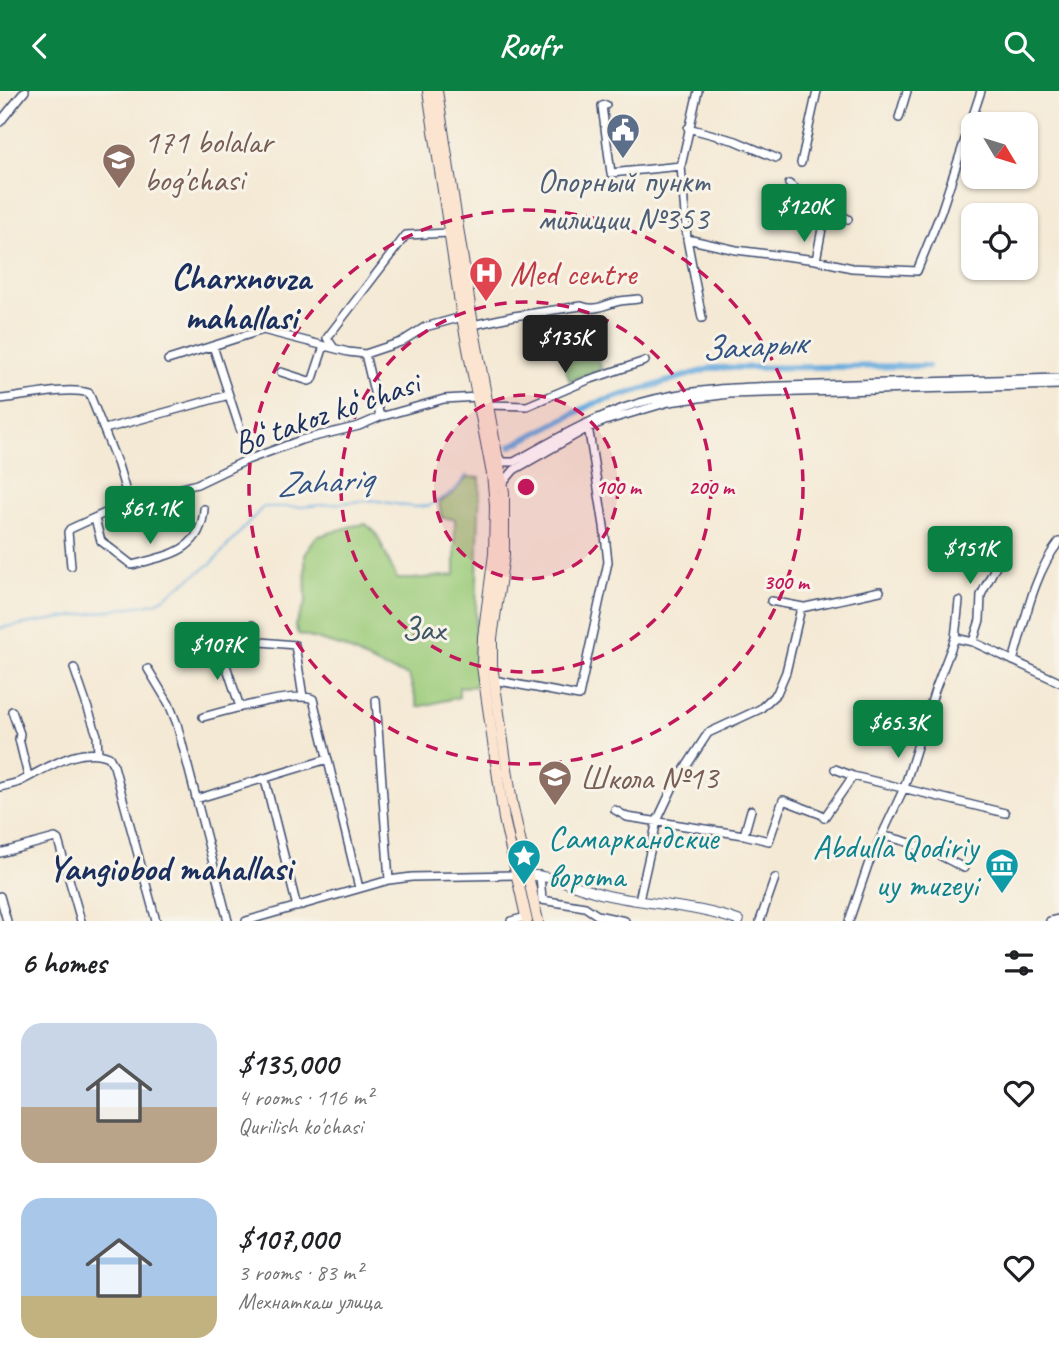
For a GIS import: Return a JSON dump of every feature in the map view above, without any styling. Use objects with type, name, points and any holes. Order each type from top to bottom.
[{"type":"main road","points":[[428,91],[462,317],[478,397],[496,465]]},
{"type":"main road","points":[[437,91],[496,465],[494,554],[482,666],[498,784],[521,875],[538,921]]},
{"type":"main road","points":[[521,875],[527,919]]},
{"type":"street","points":[[0,122],[25,91]]},
{"type":"street","points":[[698,91],[681,166],[687,239],[702,318]]},
{"type":"street","points":[[801,163],[817,91]]},
{"type":"street","points":[[899,118],[907,91]]},
{"type":"street","points":[[687,239],[736,250],[816,260],[852,268],[917,271],[941,212],[981,91]]},
{"type":"street","points":[[606,105],[602,106],[611,173],[681,166]]},
{"type":"street","points":[[688,128],[736,141],[776,158]]},
{"type":"street","points":[[789,184],[810,200],[848,219]]},
{"type":"street","points":[[816,260],[826,208]]},
{"type":"street","points":[[335,349],[327,338],[406,235],[449,233]]},
{"type":"street","points":[[473,325],[581,306],[589,309],[603,308],[617,302],[638,299]]},
{"type":"street","points":[[168,360],[262,330],[324,347],[365,354],[401,342],[425,327],[462,317]]},
{"type":"street","points":[[213,346],[240,429]]},
{"type":"street","points":[[281,372],[313,379],[324,347]]},
{"type":"street","points":[[365,354],[380,417]]},
{"type":"street","points":[[488,405],[527,406],[588,380],[645,361]]},
{"type":"street","points":[[496,465],[514,466],[587,425],[637,403],[708,389],[1059,379]]},
{"type":"street","points":[[587,425],[647,407],[709,395],[1059,386]]},
{"type":"street","points":[[0,399],[87,391],[92,396],[105,429],[128,502]]},
{"type":"street","points":[[105,429],[229,394]]},
{"type":"street","name":"Boʻtakoz koʻchasi","points":[[71,566],[68,532],[128,502],[197,484],[247,460],[300,440],[359,426],[380,417],[444,399],[478,397]]},
{"type":"street","points":[[499,681],[579,696],[608,562],[587,425]]},
{"type":"street","points":[[496,465],[507,463],[514,466]]},
{"type":"street","points":[[95,519],[99,538],[132,565],[184,549],[193,540],[203,520],[204,509]]},
{"type":"street","points":[[973,642],[980,620],[981,595],[1000,558],[1001,538]]},
{"type":"street","points":[[1013,661],[1036,585],[1049,554],[1059,542]]},
{"type":"street","points":[[772,601],[803,607],[880,591]]},
{"type":"street","points":[[849,921],[868,865],[904,788],[931,700],[956,638],[960,601]]},
{"type":"street","points":[[639,900],[657,821],[673,787],[708,733],[760,709],[780,689],[803,607]]},
{"type":"street","points":[[252,625],[250,641],[295,645],[303,697]]},
{"type":"street","points":[[956,638],[973,642],[1059,682]]},
{"type":"street","points":[[220,647],[240,707]]},
{"type":"street","points":[[74,669],[97,735],[98,753]]},
{"type":"street","points":[[148,669],[173,714],[228,921]]},
{"type":"street","points":[[203,717],[240,707],[303,697],[313,699],[359,888]]},
{"type":"street","points":[[376,700],[389,880]]},
{"type":"street","points":[[12,711],[29,776]]},
{"type":"street","points":[[0,787],[22,781],[69,758],[98,753],[109,757],[114,766],[156,921]]},
{"type":"street","points":[[196,799],[328,759]]},
{"type":"street","points":[[835,769],[853,776],[1005,813]]},
{"type":"street","points":[[615,810],[627,817],[770,840],[784,799],[822,816],[853,776]]},
{"type":"street","points":[[265,780],[297,907]]},
{"type":"street","points":[[744,835],[751,810]]},
{"type":"street","points":[[882,836],[926,849],[964,868]]},
{"type":"street","points":[[0,853],[55,838],[58,840],[81,921]]},
{"type":"street","points":[[246,921],[389,880],[412,877],[521,875],[540,875],[605,895],[690,908],[739,921]]},
{"type":"street","points":[[540,875],[542,900],[585,907],[597,915],[625,921]]},
{"type":"street","points":[[761,921],[775,878]]},
{"type":"street","points":[[0,896],[7,921]]},
{"type":"street","points":[[510,921],[527,919]]},
{"type":"street","points":[[1050,921],[1059,919]]},
{"type":"green space","points":[[590,338],[602,369],[570,381],[562,360],[562,346]]},
{"type":"green space","name":"Зах","points":[[467,477],[480,478],[475,645],[477,686],[459,687],[459,697],[418,707],[409,676],[382,667],[343,647],[298,634],[295,625],[306,602],[305,555],[316,537],[366,524],[376,533],[397,579],[455,575],[455,519],[442,518],[439,502],[452,495]]},
{"type":"waterway","name":"Захарык","points":[[511,446],[593,404],[712,368],[928,366]]},
{"type":"waterway","name":"Zahariq","points":[[0,628],[156,603],[212,563],[263,507],[301,507],[372,500],[413,507],[429,506],[454,491],[467,475]]},
{"type":"place","name":"Опорный пункт милиции №353","points":[[623,160]]},
{"type":"place","name":"171 bolalar bog'chasi","points":[[119,190]]},
{"type":"place","name":"Med centre","points":[[486,303]]},
{"type":"place","name":"Школа №13","points":[[555,807]]},
{"type":"place","name":"Самаркандские ворота","points":[[524,886]]},
{"type":"place","name":"Abdulla Qodiriy uy muzeyi","points":[[1002,895]]},
{"type":"district","name":"Charxnovza mahallasi","points":[[241,297]]},
{"type":"district","name":"Yangiobod mahallasi","points":[[170,868]]}]
